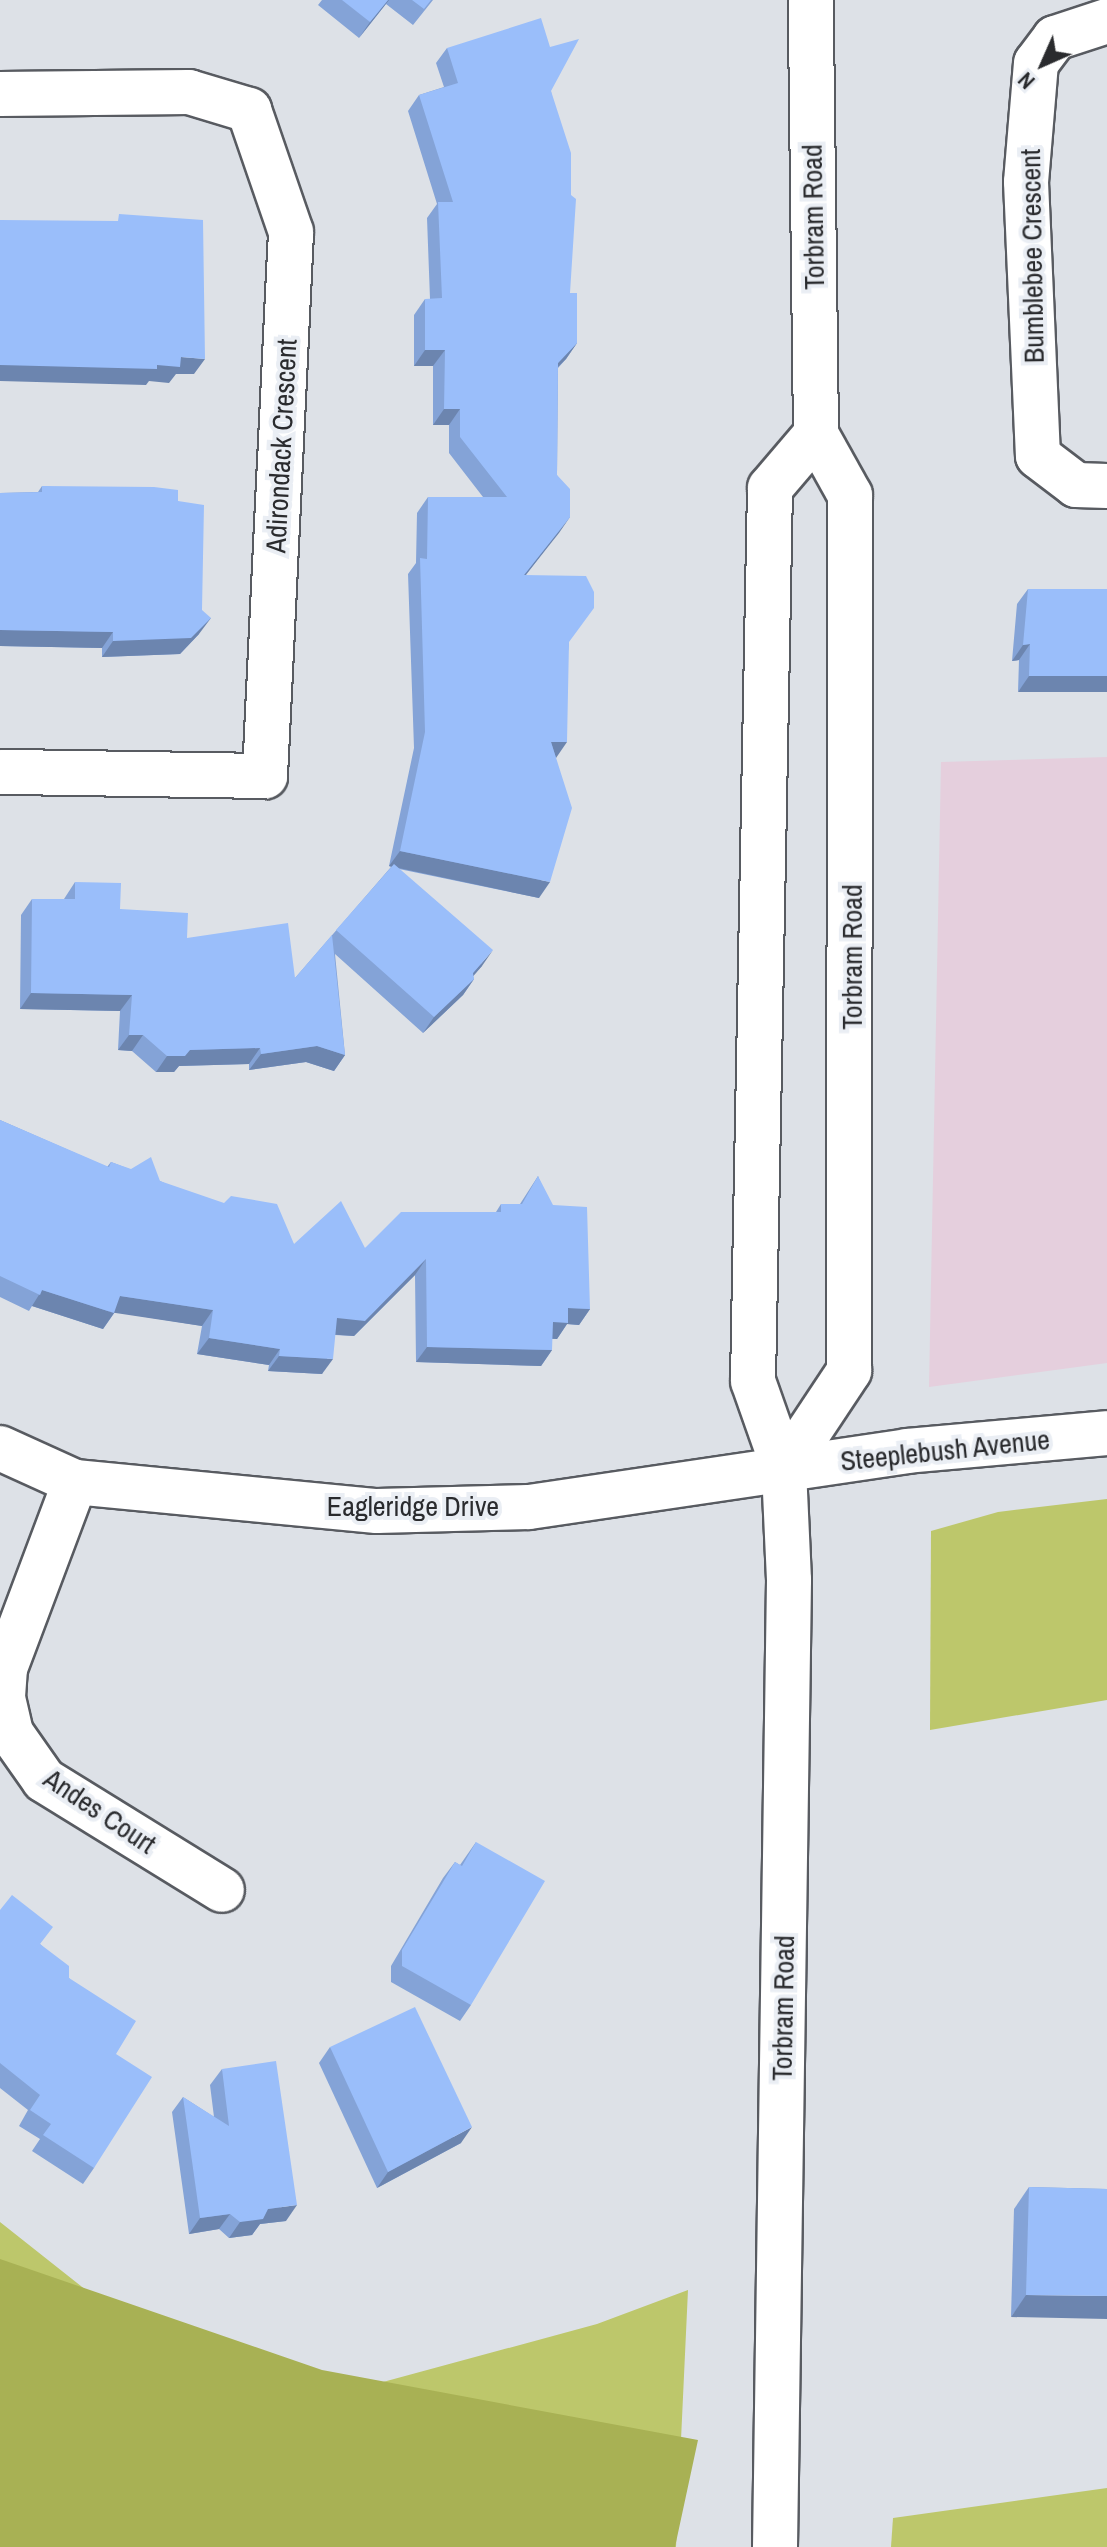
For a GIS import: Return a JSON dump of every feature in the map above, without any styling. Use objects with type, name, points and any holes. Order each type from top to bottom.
[{"type":"main road","name":"Torbram Road","points":[[784,1469],[849,1371],[850,495],[816,434],[811,0]]},
{"type":"main road","name":"Bumblebee Crescent","points":[[1107,21],[1055,38],[1036,63],[1026,182],[1038,456],[1076,485],[1107,486]]},
{"type":"main road","name":"Adirondack Crescent","points":[[0,94],[189,92],[249,110],[291,232],[265,776],[0,772]]},
{"type":"main road","name":"Torbram Road","points":[[775,2547],[789,1580],[784,1469],[753,1381],[770,488],[816,434]]},
{"type":"main road","name":"Steeplebush Avenue","points":[[784,1469],[907,1451],[1107,1433]]},
{"type":"main road","name":"Eagleridge Drive","points":[[0,1448],[75,1482],[377,1511],[529,1507],[784,1469]]},
{"type":"main road","name":"Andes Court","points":[[75,1482],[5,1668],[3,1698],[11,1733],[44,1780],[222,1890]]},
{"type":"shaded area","points":[[1107,757],[1107,1363],[929,1387],[941,762]]},
{"type":"green space","points":[[1107,1499],[1107,1700],[930,1730],[931,1531],[998,1512]]},
{"type":"green space","points":[[0,2222],[115,2313],[313,2401],[597,2324],[688,2290],[676,2547],[0,2547]]},
{"type":"green space","points":[[0,2259],[322,2370],[698,2440],[675,2547],[0,2547]]},
{"type":"green space","points":[[1107,2488],[1107,2547],[891,2547],[893,2518]]},
{"type":"building","points":[[342,0],[388,0],[370,22]]},
{"type":"building","points":[[412,0],[431,0],[424,9]]},
{"type":"building","points":[[541,18],[550,47],[579,39],[551,91],[571,153],[571,195],[576,199],[570,293],[577,293],[577,343],[558,363],[557,475],[570,489],[570,517],[524,575],[586,576],[594,592],[594,608],[569,642],[567,742],[551,742],[572,808],[550,882],[400,851],[425,732],[420,558],[427,559],[428,497],[507,497],[460,437],[460,409],[444,409],[445,350],[425,350],[425,299],[442,298],[438,202],[453,202],[419,95],[458,83],[447,48]]},
{"type":"building","points":[[119,214],[203,220],[205,359],[181,357],[180,367],[157,365],[157,369],[0,365],[0,220],[118,221]]},
{"type":"building","points":[[42,486],[154,487],[178,490],[178,501],[204,505],[202,610],[211,618],[191,638],[113,641],[113,632],[0,630],[0,493],[42,492]]},
{"type":"building","points":[[1028,589],[1107,589],[1107,676],[1029,676],[1030,644],[1023,645]]},
{"type":"building","points":[[394,864],[493,950],[473,973],[474,979],[434,1017],[336,930]]},
{"type":"building","points":[[75,882],[121,883],[120,909],[188,913],[187,938],[288,923],[295,978],[332,935],[345,1055],[317,1046],[261,1054],[260,1048],[190,1050],[185,1056],[167,1056],[143,1035],[129,1035],[132,995],[31,993],[32,899],[75,899]]},
{"type":"building","points":[[0,1120],[109,1167],[111,1162],[131,1169],[151,1157],[160,1181],[224,1203],[231,1196],[277,1204],[294,1244],[341,1201],[365,1248],[401,1212],[501,1212],[501,1204],[522,1204],[538,1176],[553,1205],[587,1207],[590,1309],[568,1308],[568,1323],[553,1322],[552,1350],[427,1347],[426,1259],[365,1321],[337,1318],[333,1359],[279,1356],[280,1349],[209,1338],[213,1310],[120,1296],[114,1313],[42,1290],[40,1295],[0,1276]]},
{"type":"building","points":[[476,1842],[545,1881],[471,2005],[402,1966],[402,1950],[455,1862],[462,1866]]},
{"type":"building","points":[[12,1895],[53,1927],[40,1944],[69,1966],[69,1978],[136,2021],[116,2054],[152,2077],[94,2168],[43,2135],[51,2124],[30,2110],[40,2095],[0,2063],[0,1910]]},
{"type":"building","points":[[415,2007],[472,2127],[388,2172],[330,2047]]},
{"type":"building","points":[[276,2061],[297,2205],[268,2209],[263,2219],[240,2222],[230,2214],[200,2218],[183,2097],[229,2126],[222,2069]]},
{"type":"building","points":[[1029,2187],[1107,2189],[1107,2296],[1026,2295]]}]
